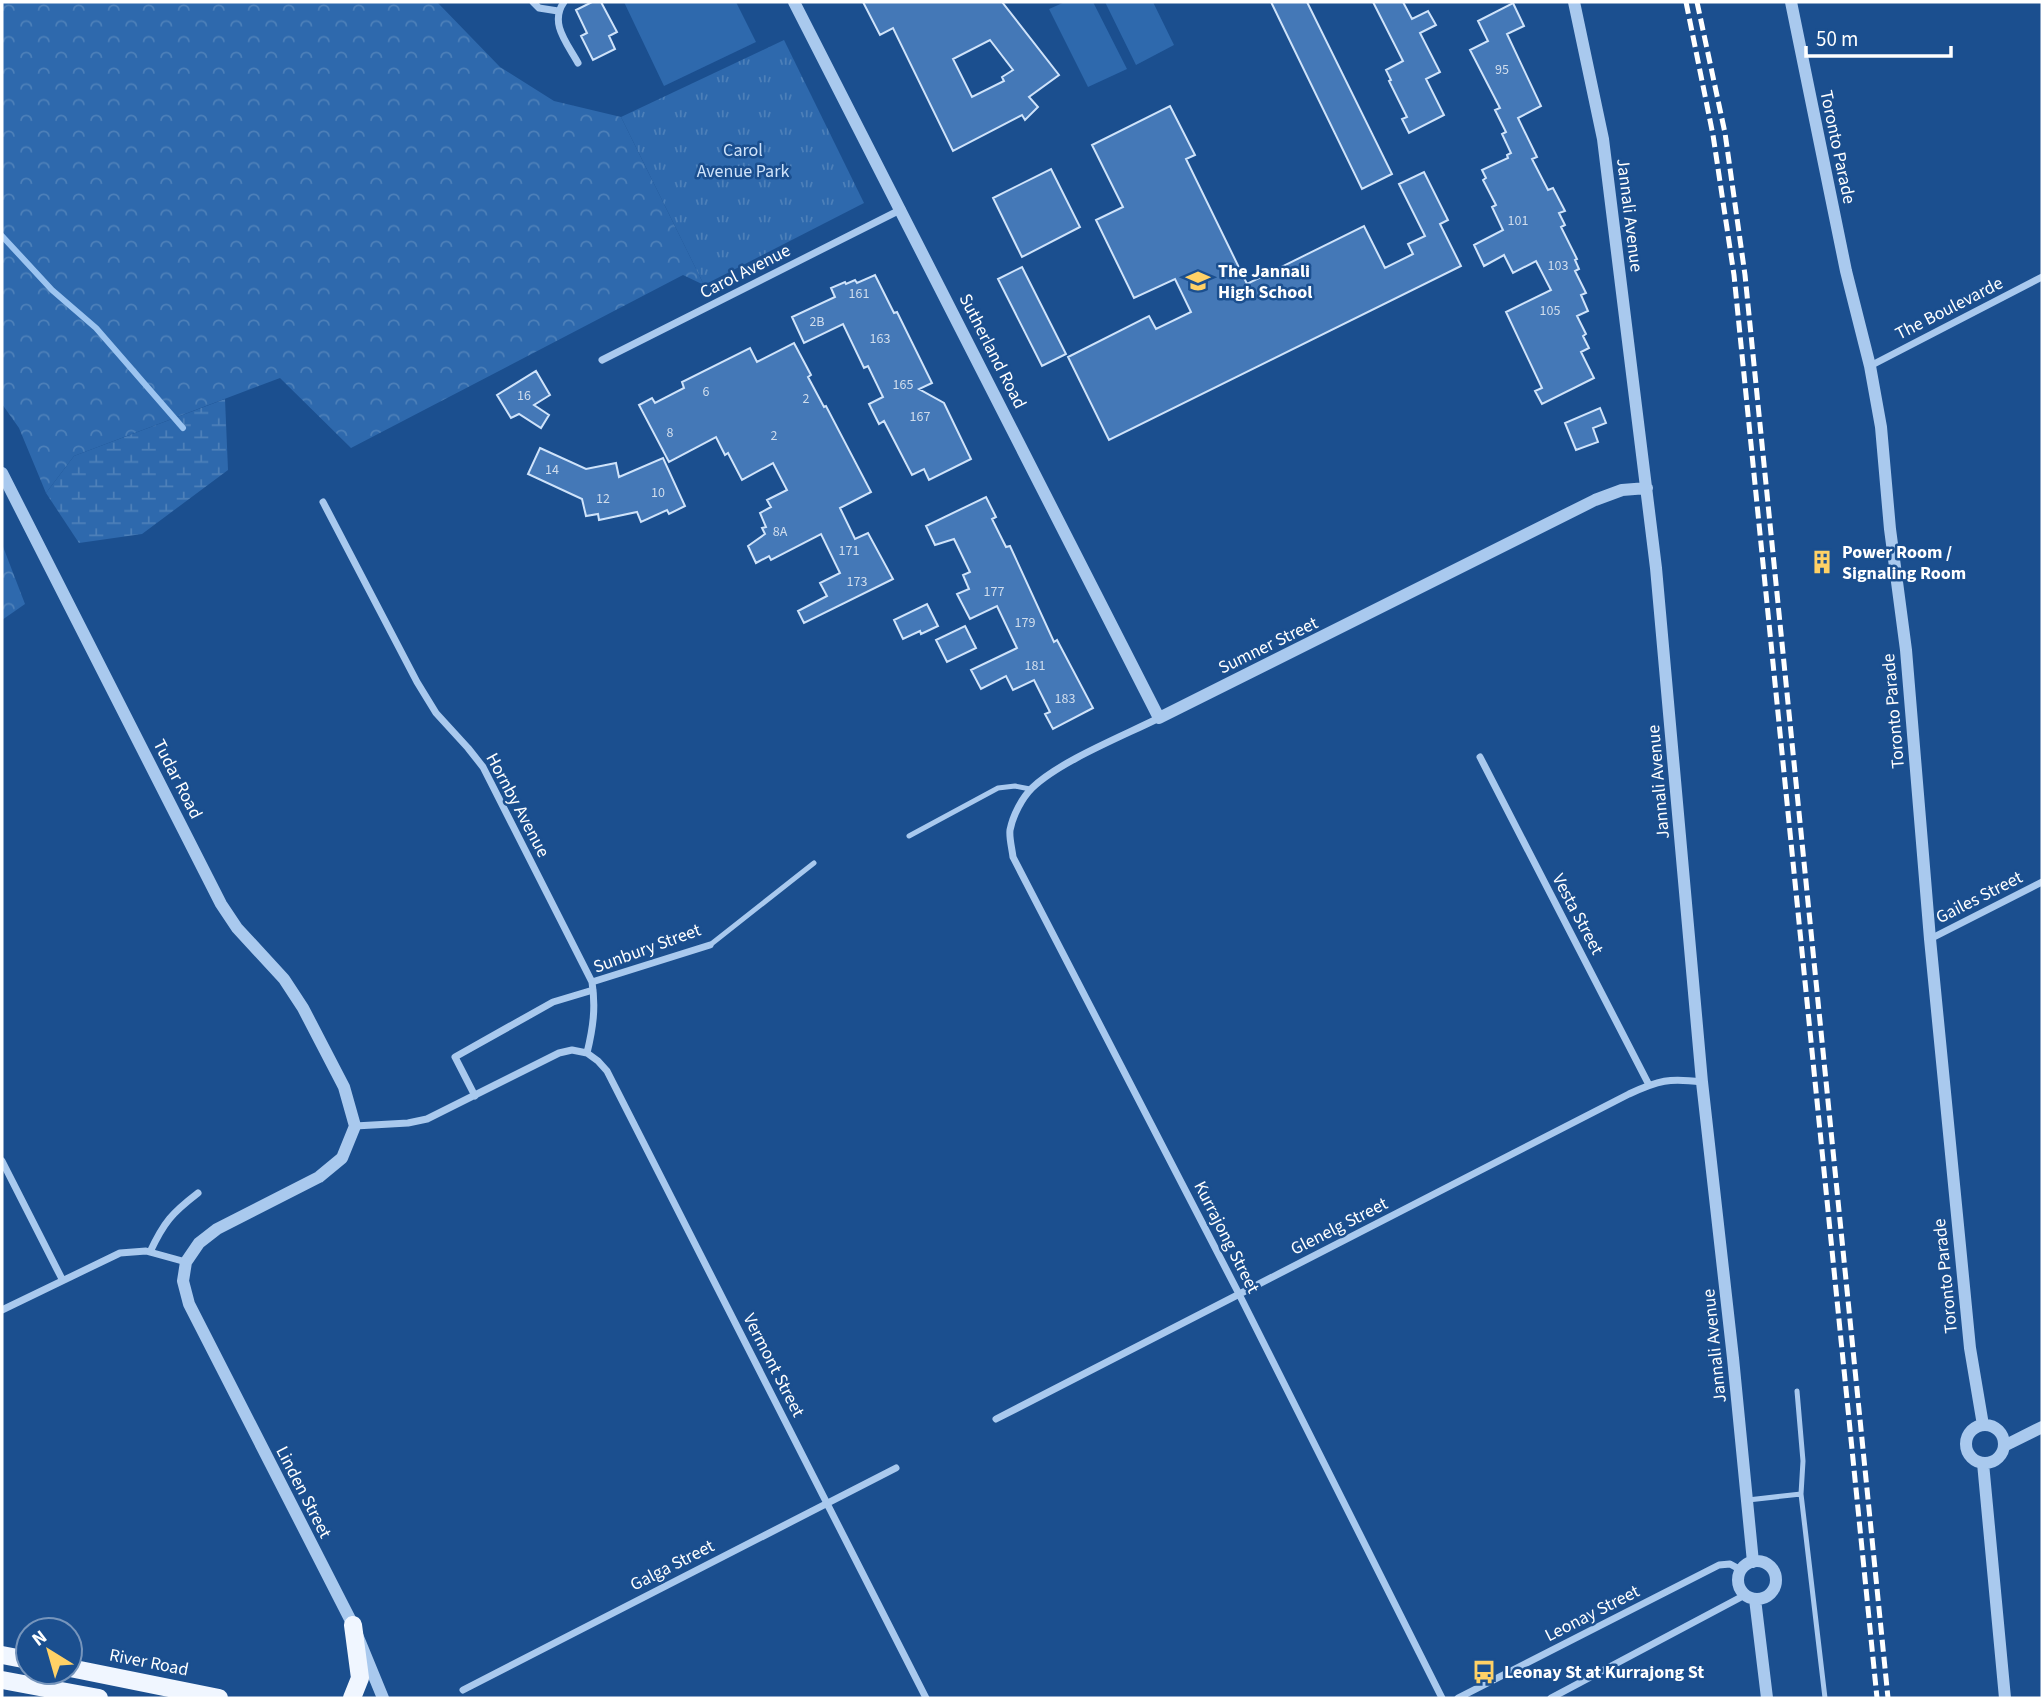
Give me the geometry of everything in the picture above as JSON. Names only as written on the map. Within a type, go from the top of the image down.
[{"type":"main road","points":[[352,1698],[360,1678],[353,1625]]},
{"type":"main road","name":"River Road","points":[[84,1671],[219,1698]]},
{"type":"main road","points":[[2,1680],[99,1698]]},
{"type":"street","points":[[533,2],[539,8],[558,11]]},
{"type":"street","points":[[565,2],[558,11],[558,24],[578,63]]},
{"type":"street","name":"Sutherland Road","points":[[794,2],[902,209],[1159,718]]},
{"type":"street","name":"Jannali Avenue","points":[[1574,2],[1603,139],[1647,488],[1702,1082],[1753,1562]]},
{"type":"street","name":"Toronto Parade","points":[[1791,2],[1843,258],[1870,366],[1881,427],[1890,529],[1906,650],[1930,939],[1970,1348],[1983,1425]]},
{"type":"street","name":"Carol Avenue","points":[[603,360],[902,209]]},
{"type":"street","name":"The Boulevarde","points":[[1870,366],[2042,277]]},
{"type":"street","name":"Tudar Road","points":[[2,473],[221,904],[237,928],[290,988],[303,1008],[344,1087],[355,1126]]},
{"type":"street","name":"Sumner Street","points":[[1030,789],[1047,775],[1594,500],[1622,490],[1647,488]]},
{"type":"street","name":"Hornby Avenue","points":[[323,502],[417,682],[436,713],[483,767],[593,986]]},
{"type":"street","name":"Vesta Street","points":[[1480,757],[1649,1085]]},
{"type":"street","name":"Kurrajong Street","points":[[1030,789],[1018,808],[1010,832],[1013,857],[1239,1294],[1442,1698]]},
{"type":"street","name":"Gailes Street","points":[[1930,939],[2042,882]]},
{"type":"street","name":"Sunbury Street","points":[[475,1096],[455,1057],[553,1002],[710,945]]},
{"type":"street","name":"Sunbury Street","points":[[587,1053],[594,1023],[593,986]]},
{"type":"street","points":[[2,1310],[120,1253],[150,1252],[186,1262],[199,1243],[217,1228],[327,1171],[342,1158],[355,1126],[408,1123],[427,1119],[559,1053],[572,1050],[587,1053]]},
{"type":"street","name":"Vermont Street","points":[[587,1053],[607,1071],[926,1698]]},
{"type":"street","name":"Glenelg Street","points":[[996,1419],[1649,1085],[1673,1079],[1702,1082]]},
{"type":"street","points":[[2,1161],[62,1279]]},
{"type":"street","points":[[150,1252],[162,1226],[177,1209],[198,1193]]},
{"type":"street","name":"Linden Street","points":[[186,1262],[183,1281],[189,1304],[353,1625],[383,1698]]},
{"type":"street","points":[[2004,1447],[1998,1431],[1983,1425],[1968,1435],[1966,1448],[1972,1458],[1983,1463],[1999,1457],[2004,1447],[2042,1427]]},
{"type":"street","points":[[1983,1463],[2005,1698]]},
{"type":"street","name":"Galga Street","points":[[463,1690],[896,1468]]},
{"type":"street","points":[[1551,1698],[1750,1597],[1768,1596],[1773,1591],[1776,1579],[1765,1563],[1753,1562],[1741,1570],[1739,1586],[1750,1597],[1767,1698]]},
{"type":"street","name":"Leonay Street","points":[[1458,1698],[1719,1565],[1730,1564],[1741,1570]]},
{"type":"lane","points":[[909,836],[998,788],[1015,786],[1030,789]]},
{"type":"lane","name":"Sunbury Street","points":[[710,945],[814,863]]},
{"type":"lane","points":[[1797,1391],[1803,1461],[1801,1493],[1825,1698]]},
{"type":"lane","points":[[1748,1500],[1801,1493]]},
{"type":"green space","points":[[2,2],[437,2],[500,67],[554,101],[621,117],[704,285],[683,275],[351,448],[280,378],[74,456],[46,493],[19,428],[2,404]]},
{"type":"green space","points":[[624,2],[736,2],[756,42],[664,86]]},
{"type":"green space","points":[[1065,2],[1093,2],[1127,69],[1088,87],[1049,9]]},
{"type":"green space","points":[[1105,2],[1153,2],[1174,45],[1136,65]]},
{"type":"green space","name":"Carol Avenue Park","points":[[784,40],[864,203],[704,285],[621,117]]},
{"type":"green space","points":[[225,399],[228,470],[142,534],[79,543],[46,493],[74,456]]},
{"type":"green space","points":[[2,544],[25,604],[2,620]]},
{"type":"building","points":[[592,2],[601,2],[617,32],[609,36],[615,49],[593,60],[581,36],[587,33],[576,10]]},
{"type":"building","points":[[863,2],[1002,2],[1059,75],[1029,97],[1038,107],[1025,120],[1022,115],[953,151],[893,28],[880,35]],"holes":[[[990,40],[1013,70],[1002,77],[1004,81],[972,97],[953,59]]]},
{"type":"building","points":[[1271,2],[1307,2],[1392,174],[1362,189]]},
{"type":"building","points":[[1373,2],[1403,2],[1412,19],[1428,11],[1436,25],[1420,33],[1440,72],[1426,79],[1444,115],[1409,133],[1402,119],[1407,117],[1386,70],[1403,61]]},
{"type":"building","points":[[1513,3],[1524,26],[1507,34],[1541,106],[1518,118],[1537,157],[1532,159],[1548,190],[1553,188],[1565,211],[1559,213],[1565,225],[1561,227],[1577,259],[1575,260],[1579,269],[1575,271],[1586,293],[1581,295],[1588,311],[1577,316],[1586,334],[1583,336],[1589,348],[1581,352],[1594,378],[1542,404],[1535,391],[1542,388],[1506,312],[1551,290],[1536,261],[1513,273],[1504,255],[1484,266],[1474,245],[1503,230],[1492,207],[1496,205],[1483,180],[1486,178],[1482,170],[1508,158],[1507,155],[1511,153],[1502,134],[1506,132],[1495,110],[1500,108],[1470,50],[1488,41],[1478,21]]},
{"type":"building","points":[[1170,106],[1195,155],[1186,159],[1247,284],[1364,226],[1385,268],[1413,254],[1408,244],[1425,236],[1399,184],[1424,172],[1448,220],[1440,224],[1461,266],[1109,440],[1068,357],[1149,316],[1156,329],[1191,312],[1175,279],[1134,298],[1096,220],[1123,207],[1092,145]]},
{"type":"building","points":[[1051,169],[1080,227],[1022,257],[993,198]]},
{"type":"building","points":[[1022,267],[1066,354],[1042,366],[998,279]]},
{"type":"building","points":[[875,275],[894,313],[897,312],[932,383],[919,389],[944,403],[971,459],[929,480],[924,469],[912,475],[884,421],[879,424],[869,404],[883,397],[868,366],[864,368],[843,324],[804,343],[792,317],[835,297],[831,288],[855,280],[857,283]]},
{"type":"building","points":[[794,343],[811,375],[808,377],[871,492],[840,508],[855,539],[868,533],[893,579],[804,623],[798,611],[827,596],[820,583],[840,573],[821,534],[771,560],[769,556],[756,563],[748,546],[765,534],[762,528],[766,527],[760,513],[771,507],[767,500],[787,490],[773,463],[742,480],[716,437],[669,462],[639,405],[652,398],[655,403],[684,388],[682,382],[750,348],[757,362]]},
{"type":"building","points":[[536,371],[550,395],[534,405],[549,415],[541,428],[519,414],[511,418],[497,395]]},
{"type":"building","points":[[1600,408],[1606,423],[1593,428],[1598,442],[1576,450],[1565,423]]},
{"type":"building","points":[[540,448],[586,469],[616,463],[619,477],[663,458],[685,506],[669,514],[667,510],[641,522],[637,512],[599,520],[598,514],[586,516],[582,499],[528,474]]},
{"type":"building","points":[[986,497],[996,517],[992,519],[1006,547],[1010,546],[1054,642],[1057,640],[1093,708],[1053,729],[1045,714],[1050,712],[1034,680],[1013,690],[1006,676],[981,689],[971,670],[1017,648],[997,606],[970,619],[957,594],[969,589],[963,575],[970,572],[954,539],[935,545],[926,526]]},
{"type":"building","points":[[927,604],[938,626],[903,639],[894,620]]},
{"type":"building","points":[[965,626],[976,648],[947,662],[936,640]]},
{"type":"waterway","points":[[2,236],[52,290],[96,328],[183,428]]},
{"type":"railway","points":[[1686,2],[1713,135],[1734,275],[1877,1698]]},
{"type":"railway","points":[[1697,2],[1725,133],[1745,275],[1888,1698]]},
{"type":"place","name":"The Jannali High School","points":[[1198,281]]},
{"type":"place","name":"Power Room / Signaling Room","points":[[1822,562]]},
{"type":"place","name":"Leonay St at Kurrajong St","points":[[1484,1672]]}]
